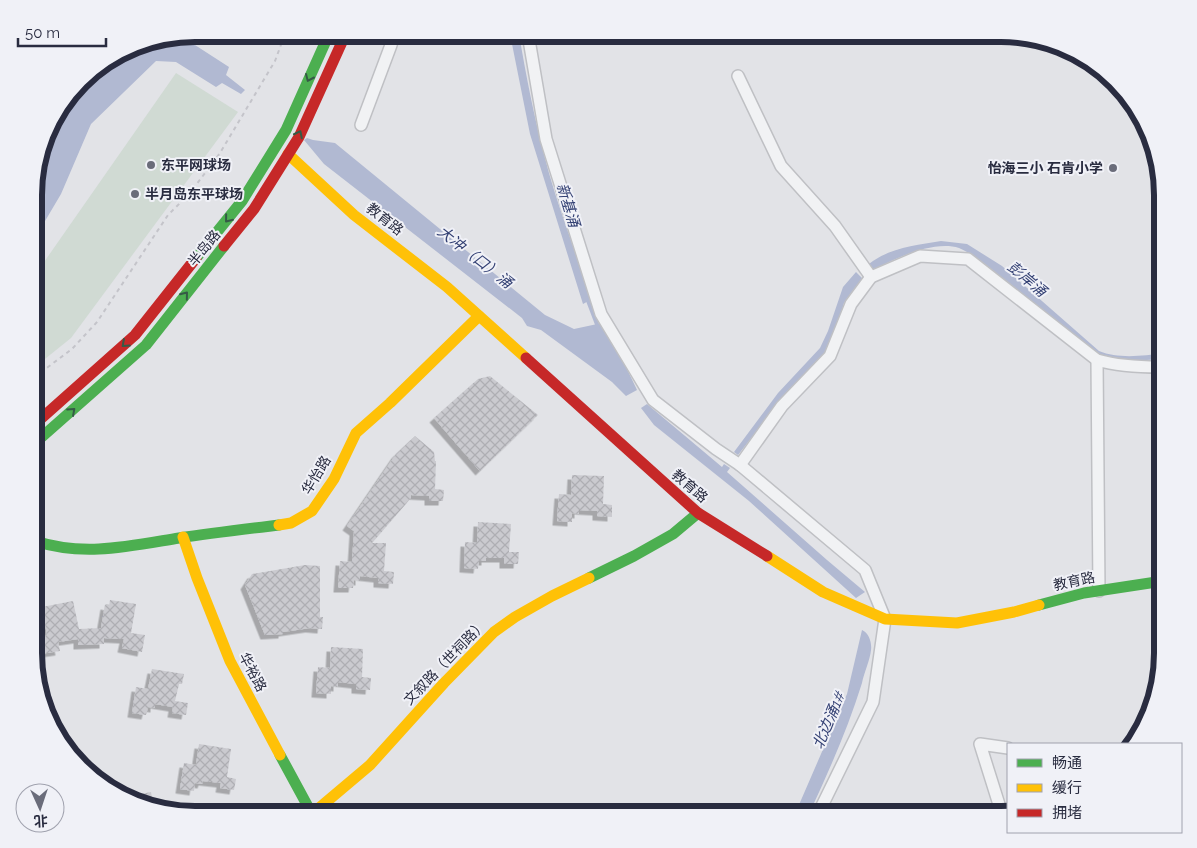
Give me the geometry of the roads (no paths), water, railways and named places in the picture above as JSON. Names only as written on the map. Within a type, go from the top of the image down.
[{"type":"street","name":"半岛路","points":[[42,417],[135,335],[242,201],[286,130],[325,43]]},
{"type":"street","name":"半岛路","points":[[43,436],[146,345],[254,210],[298,137],[342,43]]},
{"type":"street","points":[[362,125],[392,43]]},
{"type":"street","points":[[530,43],[546,139],[601,314],[653,400],[716,449],[740,465],[865,570],[885,619],[873,702],[822,806]]},
{"type":"street","points":[[738,76],[781,166],[835,226],[872,277]]},
{"type":"street","name":"教育路","points":[[288,154],[354,215],[447,288],[479,316],[698,513],[823,592],[885,619],[957,623],[1014,612],[1084,593],[1154,582]]},
{"type":"street","points":[[740,465],[782,406],[830,356],[851,304],[872,277],[920,256],[968,259],[1096,360],[1113,365],[1154,367]]},
{"type":"street","name":"华怡路","points":[[43,544],[75,549],[109,548],[291,523],[312,511],[334,479],[356,433],[390,403],[479,316]]},
{"type":"street","points":[[1096,360],[1099,591]]},
{"type":"street","name":"文叙路（世祠路）","points":[[322,805],[370,765],[444,683],[494,632],[515,617],[552,596],[634,556],[673,534],[698,513]]},
{"type":"street","name":"华裕路","points":[[183,538],[230,661],[307,805]]},
{"type":"street","points":[[999,806],[980,744],[1007,748]]},
{"type":"water","points":[[192,43],[229,67],[226,75],[245,90],[241,94],[222,83],[216,87],[176,62],[156,61],[91,124],[61,194],[42,226],[44,175],[54,137],[68,110],[80,94],[110,68],[128,58],[165,45]]},
{"type":"water","points":[[512,43],[521,43],[534,112],[550,176],[592,299],[583,304],[530,134]]},
{"type":"water","points":[[307,138],[335,143],[545,315],[574,329],[602,323],[608,329],[637,390],[626,396],[612,382],[541,330],[527,326],[522,318],[324,164],[304,140]]},
{"type":"water","points":[[941,241],[967,244],[1002,266],[1099,351],[1122,356],[1154,354],[1154,360],[1113,362],[1084,347],[974,256],[959,248],[938,246],[927,248],[903,256],[872,271],[869,264],[885,254]]},
{"type":"water","points":[[856,272],[863,279],[844,303],[829,350],[777,405],[738,455],[734,452],[778,393],[820,348],[843,287]]},
{"type":"water","points":[[647,404],[722,467],[724,464],[730,468],[727,472],[865,592],[856,598],[749,501],[654,425],[641,408]]},
{"type":"water","points":[[862,630],[870,638],[871,650],[851,716],[813,806],[799,806],[847,694]]},
{"type":"waterway","name":"新基涌","points":[[587,298],[598,327]]},
{"type":"place","name":"东平网球场","points":[[151,165]]},
{"type":"place","name":"怡海三小 石肯小学","points":[[1113,168]]},
{"type":"place","name":"半月岛东平球场","points":[[135,194]]},
{"type":"water label","name":"大冲（口）涌","points":[[475,257]]},
{"type":"water label","name":"彭岸涌","points":[[1027,279]]},
{"type":"water label","name":"北边涌1#","points":[[829,720]]}]
